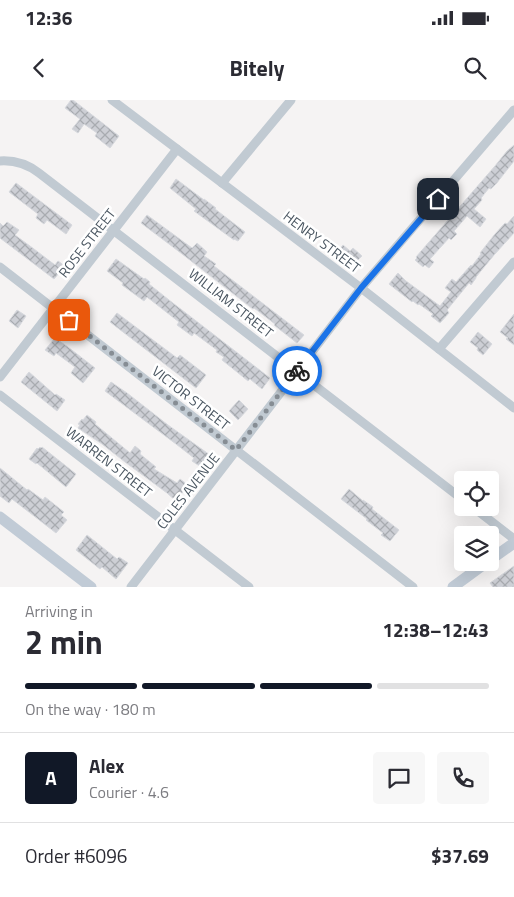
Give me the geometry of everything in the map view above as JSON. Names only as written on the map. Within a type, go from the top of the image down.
[{"type":"street","name":"HENRY STREET","points":[[112,100],[361,288],[514,408]]},
{"type":"street","points":[[222,183],[292,100]]},
{"type":"street","name":"COLES AVENUE","points":[[131,587],[361,288],[514,110]]},
{"type":"street","name":"ROSE STREET","points":[[0,377],[177,149]]},
{"type":"street","name":"WILLIAM STREET","points":[[0,161],[19,162],[35,169],[454,493]]},
{"type":"street","points":[[439,349],[514,262]]},
{"type":"street","name":"VICTOR STREET","points":[[0,267],[413,587]]},
{"type":"street","name":"WARREN STREET","points":[[0,394],[249,587]]},
{"type":"street","points":[[483,516],[513,544],[499,554]]},
{"type":"street","points":[[0,517],[78,583],[91,587]]},
{"type":"street","points":[[453,587],[475,571]]},
{"type":"building","points":[[71,100],[119,136],[110,148],[95,136],[97,133],[84,124],[78,133],[72,129],[80,119],[65,108]]},
{"type":"building","points":[[514,145],[514,161],[496,184],[491,189],[489,188],[474,209],[486,219],[480,227],[467,216],[454,231],[457,234],[451,240],[449,238],[430,259],[434,262],[429,268],[425,265],[423,267],[415,260],[416,257]]},
{"type":"building","points":[[176,179],[245,232],[238,241],[194,211],[196,209],[170,188]]},
{"type":"building","points":[[16,183],[72,225],[66,234],[47,220],[44,224],[36,218],[38,214],[9,192]]},
{"type":"building","points":[[147,215],[192,248],[197,243],[207,252],[204,256],[216,264],[214,266],[304,335],[297,343],[275,324],[141,223]]},
{"type":"building","points":[[514,216],[514,233],[471,285],[469,283],[447,310],[449,313],[440,323],[431,316],[433,314],[419,304],[412,302],[389,284],[398,273],[440,306],[451,292],[445,288],[452,279],[456,282],[472,266],[495,234]]},
{"type":"building","points":[[7,222],[19,230],[15,235],[55,265],[58,261],[65,266],[54,279],[0,238],[0,223],[3,226]]},
{"type":"building","points":[[343,245],[350,251],[353,248],[362,256],[353,263],[338,251]]},
{"type":"building","points":[[116,259],[145,278],[150,282],[149,284],[169,300],[270,378],[262,389],[250,379],[248,381],[222,360],[224,357],[216,352],[217,350],[194,333],[192,336],[177,325],[179,322],[147,297],[144,301],[122,285],[123,283],[107,271]]},
{"type":"building","points":[[17,310],[26,316],[18,328],[9,321]]},
{"type":"building","points":[[117,313],[177,358],[180,355],[206,375],[196,388],[110,322]]},
{"type":"building","points":[[514,314],[514,345],[500,332]]},
{"type":"building","points":[[478,332],[492,344],[483,355],[470,342]]},
{"type":"building","points":[[55,338],[95,368],[83,383],[71,373],[75,367],[56,353],[54,356],[45,350]]},
{"type":"building","points":[[29,372],[55,395],[65,400],[57,411],[21,382]]},
{"type":"building","points":[[111,382],[210,455],[201,467],[192,461],[194,458],[105,391]]},
{"type":"building","points":[[239,400],[248,409],[238,420],[229,411]]},
{"type":"building","points":[[87,415],[130,453],[135,446],[141,451],[140,454],[156,467],[154,469],[177,483],[180,479],[188,485],[176,501],[102,444],[78,428],[80,425],[78,424]]},
{"type":"building","points":[[40,447],[76,474],[66,487],[37,463],[29,459],[37,448]]},
{"type":"building","points":[[0,468],[27,490],[43,500],[45,497],[64,512],[61,515],[67,520],[56,533],[12,499],[9,503],[0,496]]},
{"type":"building","points":[[349,489],[399,530],[390,541],[381,535],[383,533],[367,519],[341,499]]},
{"type":"building","points":[[87,535],[117,559],[119,557],[128,563],[116,579],[76,550]]},
{"type":"building","points":[[514,566],[514,587],[493,587],[490,583]]},
{"type":"way so far","points":[[69,320],[236,450],[297,371]]},
{"type":"route","points":[[297,371],[361,288],[438,199]]}]
